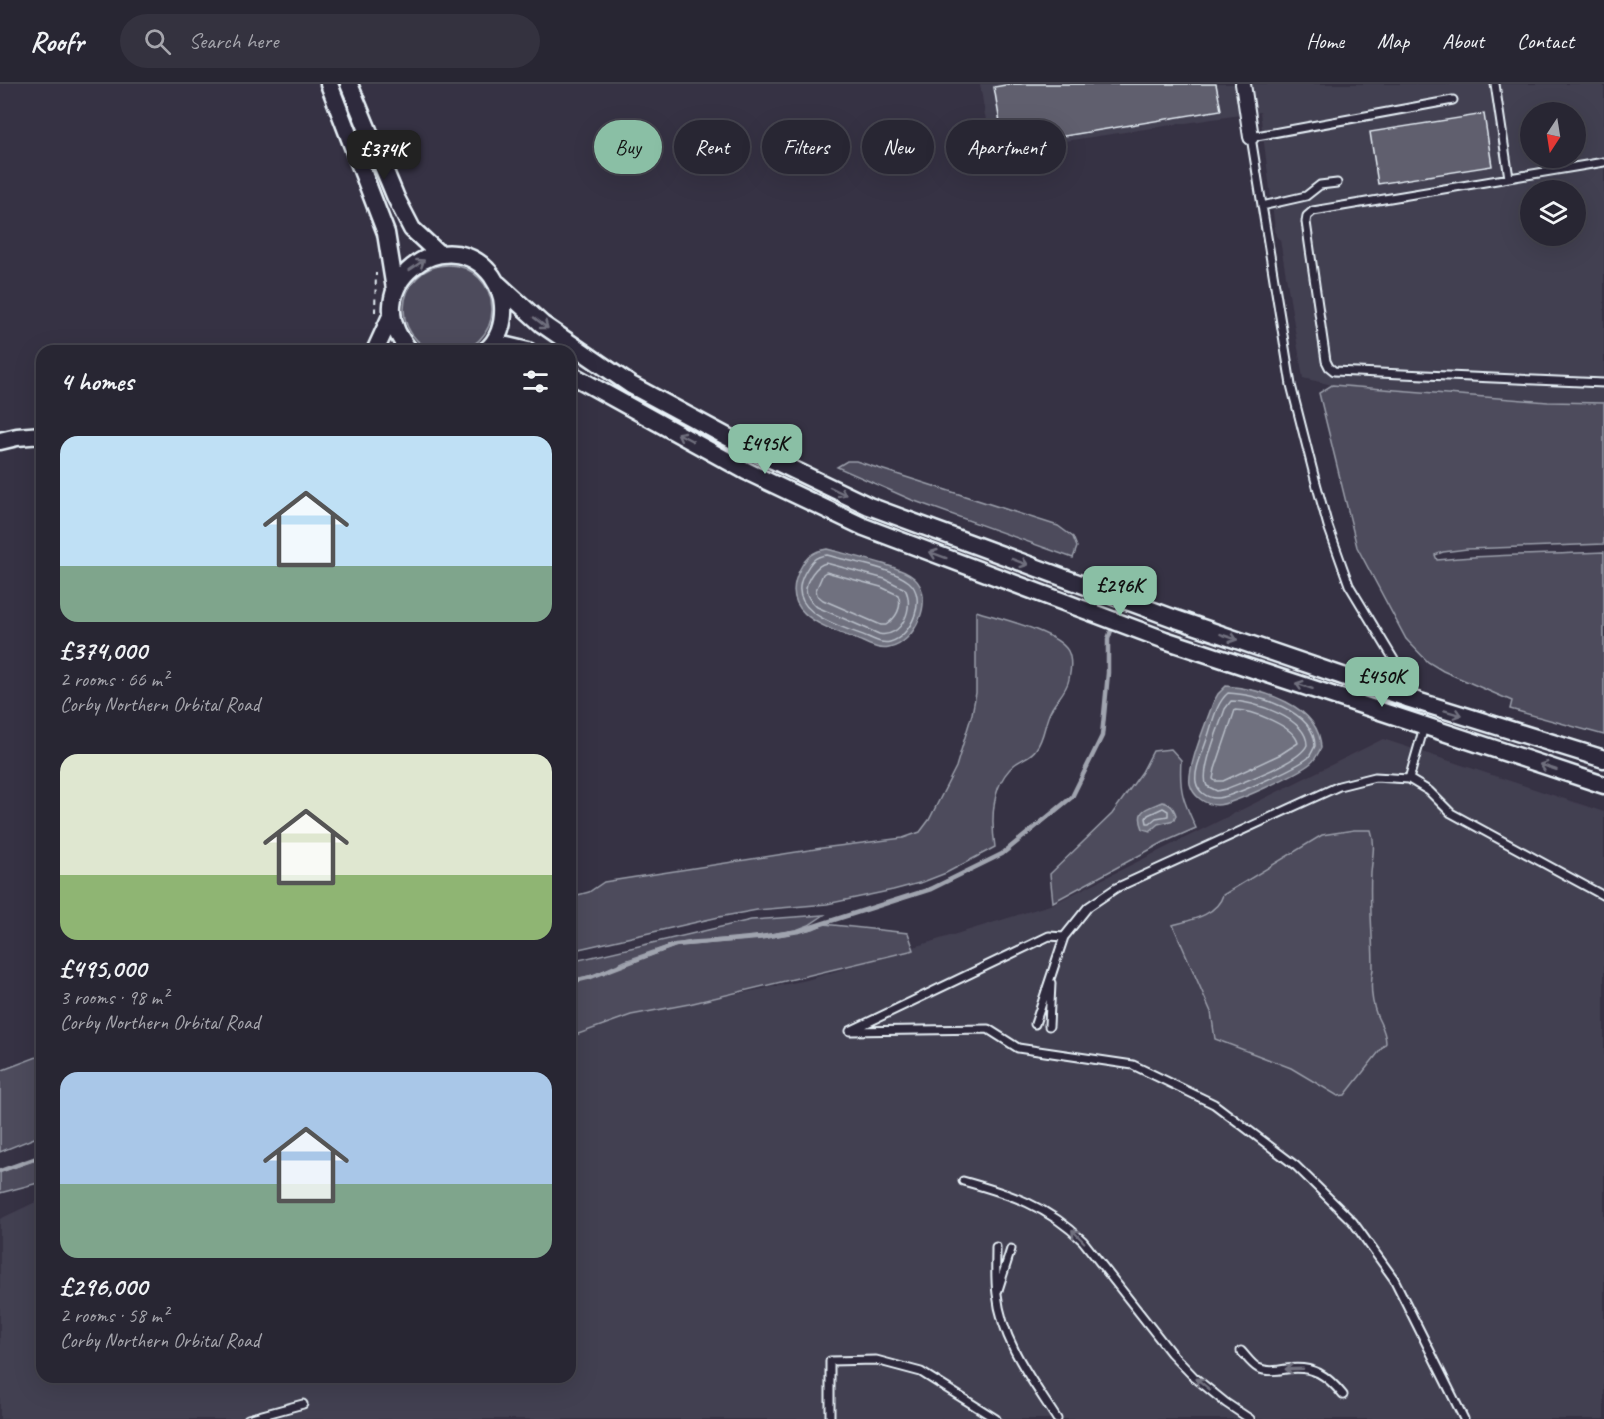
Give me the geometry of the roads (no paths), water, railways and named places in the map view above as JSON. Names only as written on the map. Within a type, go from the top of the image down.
[{"type":"street","points":[[329,84],[386,233],[395,289]]},
{"type":"street","points":[[349,84],[396,198],[412,229],[439,254]]},
{"type":"street","points":[[1243,84],[1251,137]]},
{"type":"street","points":[[376,345],[383,318],[395,289],[405,273],[421,261],[439,254],[457,255],[474,260],[488,270],[498,284],[542,324],[573,345]]},
{"type":"street","points":[[490,345],[499,333],[504,317],[503,300],[498,284]]},
{"type":"street","points":[[383,318],[405,345]]},
{"type":"street","points":[[576,347],[631,385],[748,448],[869,506],[1173,618],[1407,698],[1604,759]]},
{"type":"street","points":[[576,377],[746,471],[864,527],[1165,640],[1604,785]]},
{"type":"street","points":[[0,441],[36,435]]},
{"type":"lane","points":[[1495,84],[1509,178]]},
{"type":"lane","points":[[1399,668],[1349,585],[1328,526],[1291,386],[1251,137],[1453,100]]},
{"type":"lane","points":[[1604,162],[1338,206],[1313,211],[1307,216],[1329,368],[1334,371],[1604,383]]},
{"type":"lane","points":[[1262,206],[1306,196],[1320,185],[1337,183]]},
{"type":"lane","points":[[1409,779],[1424,726]]},
{"type":"lane","points":[[1035,1024],[1064,937],[1088,907],[1116,888],[1339,786],[1375,777],[1409,779],[1429,791],[1451,813],[1604,897]]},
{"type":"lane","points":[[1064,937],[1050,936],[850,1031],[988,1029],[1018,1048],[1133,1065],[1214,1104],[1296,1166],[1353,1222],[1394,1279],[1464,1419]]},
{"type":"lane","points":[[1049,1026],[1052,975]]},
{"type":"lane","points":[[963,1181],[1008,1193],[1066,1224],[1083,1241],[1171,1353],[1194,1377],[1250,1419]]},
{"type":"lane","points":[[996,1247],[997,1295],[1006,1332],[1015,1354],[1057,1419]]},
{"type":"lane","points":[[997,1295],[1011,1249]]},
{"type":"lane","points":[[1241,1351],[1258,1368],[1276,1371],[1305,1369],[1320,1373],[1332,1380],[1343,1395]]},
{"type":"lane","points":[[830,1419],[830,1361],[876,1360],[921,1372],[996,1419]]},
{"type":"lane","points":[[248,1419],[303,1404]]},
{"type":"water","points":[[827,549],[897,569],[914,578],[920,586],[923,607],[920,619],[907,638],[889,648],[876,647],[822,625],[801,609],[795,598],[794,585],[800,569],[810,555]]},
{"type":"water","points":[[1226,686],[1271,696],[1300,710],[1311,721],[1318,733],[1321,748],[1313,761],[1293,774],[1236,800],[1213,805],[1197,796],[1190,784],[1190,776],[1194,756],[1213,703]]},
{"type":"water","points":[[1162,802],[1172,808],[1176,815],[1174,820],[1158,824],[1150,831],[1143,829],[1141,814],[1147,808]]},
{"type":"waterway","points":[[1115,617],[1129,589],[1141,573]]},
{"type":"waterway","points":[[576,981],[675,945],[799,931],[931,889],[1002,854],[1072,797],[1102,736],[1108,673],[1108,639],[1113,625]]},
{"type":"waterway","points":[[0,1171],[36,1158]]}]
